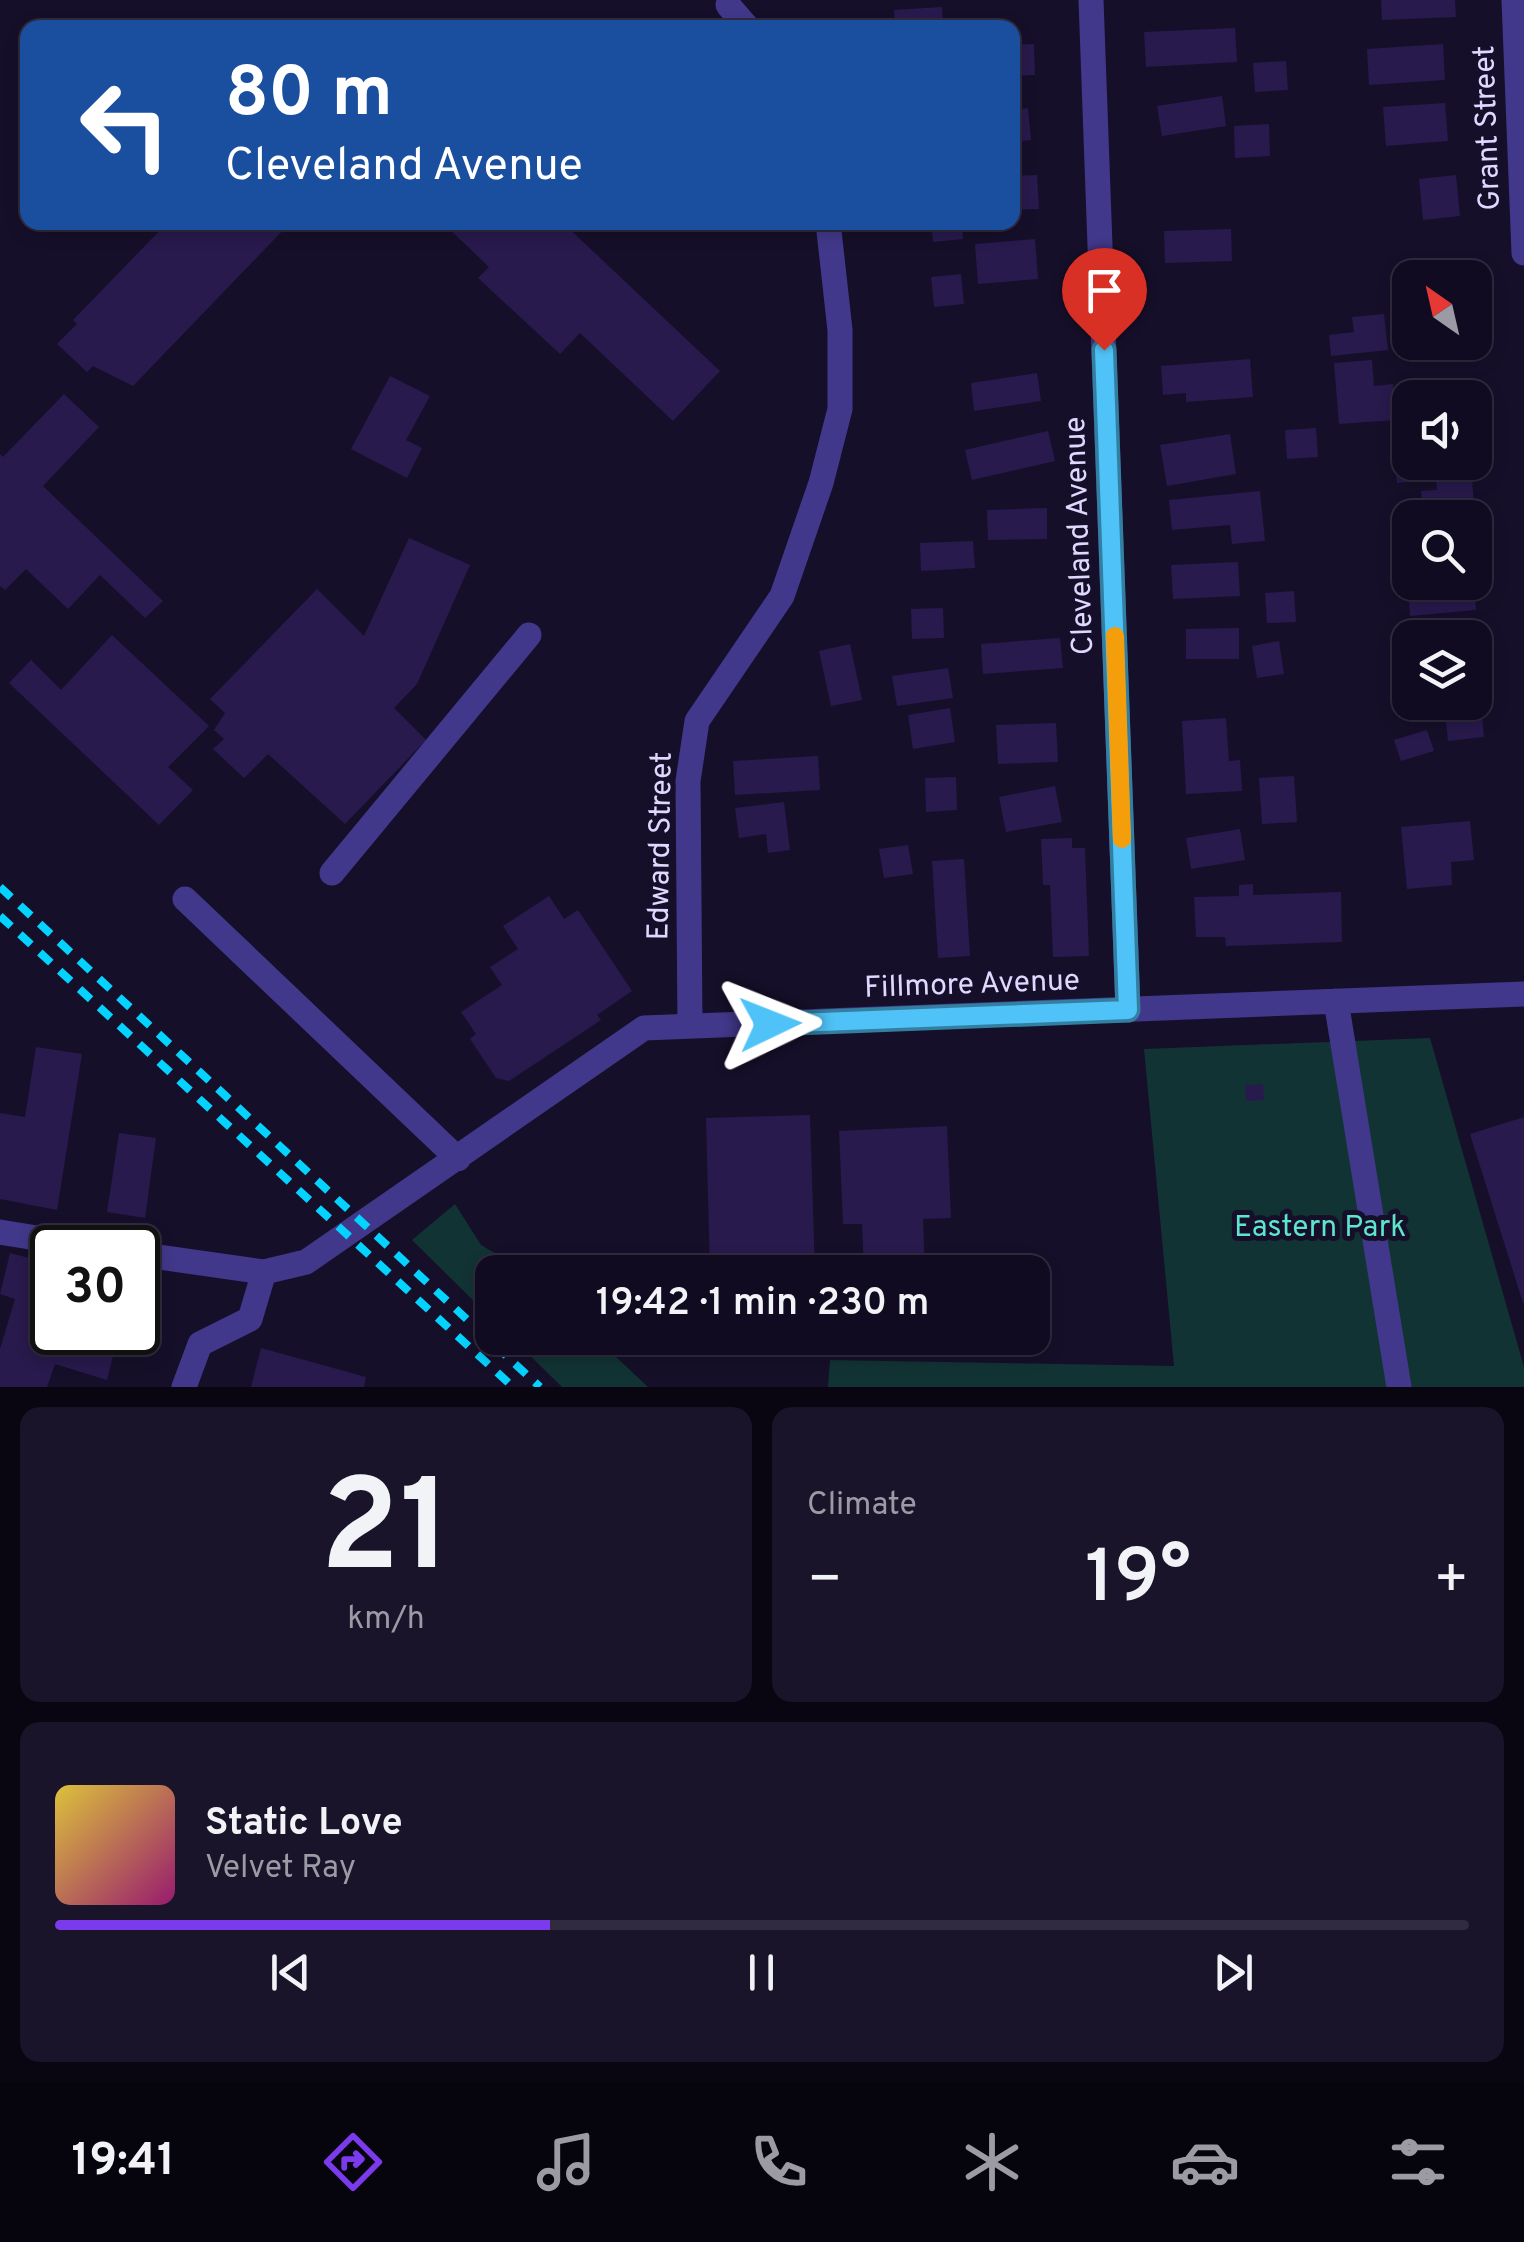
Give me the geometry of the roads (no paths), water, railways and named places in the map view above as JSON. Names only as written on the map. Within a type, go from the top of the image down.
[{"type":"street","name":"Cleveland Avenue","points":[[1091,0],[1128,1010]]},
{"type":"street","name":"Grant Street","points":[[1514,0],[1524,253]]},
{"type":"street","points":[[728,4],[741,20]]},
{"type":"street","name":"Edward Street","points":[[690,1026],[688,780],[697,721],[782,596],[835,428],[840,409],[840,330],[829,230]]},
{"type":"street","points":[[332,873],[529,635]]},
{"type":"street","points":[[186,899],[458,1159]]},
{"type":"street","name":"Fillmore Avenue","points":[[160,1257],[264,1272],[286,1269],[328,1250],[644,1028],[1524,994]]},
{"type":"street","points":[[1336,1001],[1399,1387]]},
{"type":"street","points":[[0,1232],[30,1237]]},
{"type":"street","points":[[184,1387],[200,1344],[250,1319],[264,1272]]},
{"type":"railway","points":[[0,887],[540,1387]]},
{"type":"railway","points":[[0,916],[513,1387]]},
{"type":"park label","name":"Eastern Park","points":[[1320,1226]]}]
